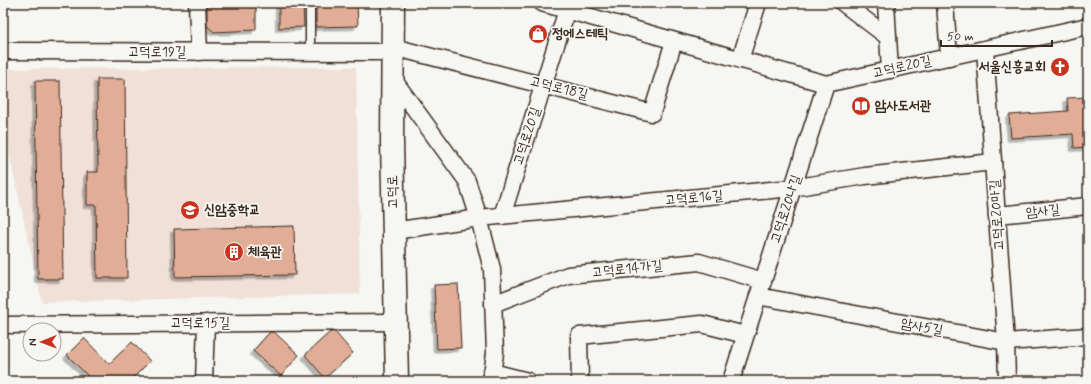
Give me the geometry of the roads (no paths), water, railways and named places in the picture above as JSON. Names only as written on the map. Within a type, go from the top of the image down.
[{"type":"main road","name":"고덕로","points":[[393,3],[394,231],[397,381]]},
{"type":"street","points":[[197,3],[199,52]]},
{"type":"street","name":"고덕로20길","points":[[542,3],[566,6],[674,41],[826,84],[1088,26]]},
{"type":"street","points":[[740,60],[758,3]]},
{"type":"street","points":[[843,3],[888,37]]},
{"type":"street","points":[[886,3],[890,70]]},
{"type":"street","points":[[946,3],[949,57]]},
{"type":"street","name":"고덕로20길","points":[[502,216],[566,6]]},
{"type":"street","name":"고덕로18길","points":[[393,49],[543,84],[652,112],[674,41]]},
{"type":"street","name":"고덕로20마길","points":[[985,48],[1008,381]]},
{"type":"street","name":"고덕로19길","points":[[3,52],[310,52],[393,49]]},
{"type":"street","points":[[393,79],[467,181],[479,218],[492,269],[495,353],[491,377],[528,381]]},
{"type":"street","name":"고덕로20나길","points":[[730,381],[826,84]]},
{"type":"street","name":"고덕로16길","points":[[394,231],[479,218],[792,188],[865,176],[993,162]]},
{"type":"street","name":"암사길","points":[[997,215],[1088,206]]},
{"type":"street","name":"고덕로14가길","points":[[493,304],[568,275],[699,262],[763,281]]},
{"type":"street","name":"암사5길","points":[[758,296],[1006,342],[1088,336]]},
{"type":"street","name":"고덕로15길","points":[[3,325],[396,322]]},
{"type":"street","points":[[204,381],[206,323]]},
{"type":"street","points":[[580,381],[579,336],[702,324],[745,335]]},
{"type":"lane","points":[[310,3],[310,52]]},
{"type":"place","name":"정에스테틱","points":[[538,34]]},
{"type":"place","name":"서울신흥교회","points":[[1060,67]]},
{"type":"place","name":"암사도서관","points":[[861,106]]},
{"type":"place","name":"신암중학교","points":[[190,210]]},
{"type":"place","name":"체육관","points":[[234,252]]}]
